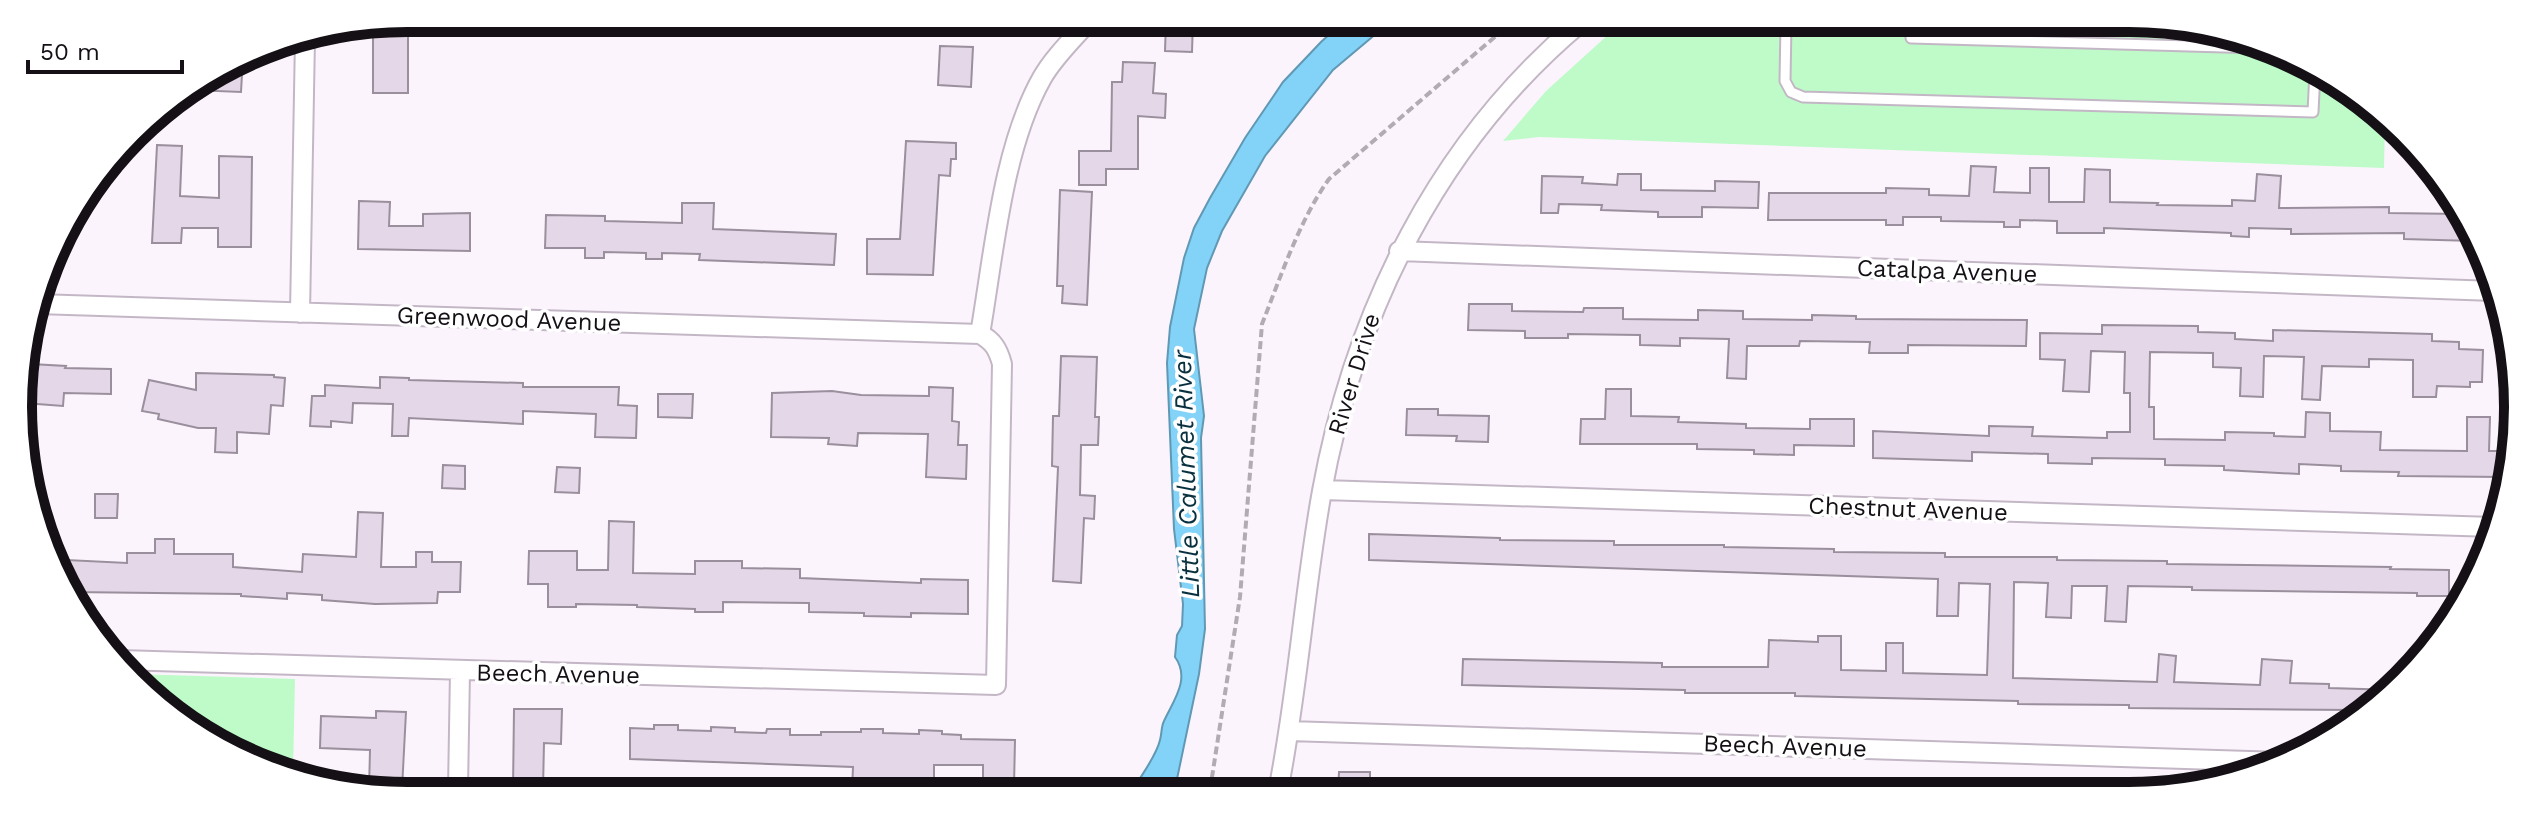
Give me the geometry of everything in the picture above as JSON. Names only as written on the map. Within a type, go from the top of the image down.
[{"type":"street","points":[[980,334],[1007,178],[1017,139],[1043,77],[1079,32]]},
{"type":"street","name":"River Drive","points":[[1280,782],[1323,490],[1336,426],[1371,313],[1399,251],[1449,168],[1486,119],[1537,62],[1570,32]]},
{"type":"street","points":[[300,313],[305,47]]},
{"type":"street","name":"Catalpa Avenue","points":[[1399,251],[2485,291]]},
{"type":"street","name":"Greenwood Avenue","points":[[47,304],[980,334]]},
{"type":"street","name":"Beech Avenue","points":[[131,660],[996,685],[1002,364],[999,350],[991,340],[980,334]]},
{"type":"street","name":"Chestnut Avenue","points":[[1323,490],[2484,527]]},
{"type":"street","points":[[458,782],[460,671]]},
{"type":"street","name":"Beech Avenue","points":[[1289,731],[2252,761]]},
{"type":"lane","points":[[1786,32],[1785,81],[1791,92],[1803,97],[2313,112],[2315,81]]},
{"type":"lane","points":[[1911,32],[1911,38],[2234,47]]},
{"type":"path","points":[[1211,782],[1240,597],[1262,324],[1272,298],[1312,204],[1329,179],[1500,32]]},
{"type":"green space","points":[[1611,32],[2129,32],[2178,35],[2250,52],[2295,71],[2337,95],[2385,133],[2384,168],[1539,137],[1503,141],[1546,91]]},
{"type":"green space","points":[[144,674],[295,679],[293,764],[219,732],[179,705]]},
{"type":"water","name":"Little Calumet River","points":[[1332,32],[1378,32],[1333,70],[1265,156],[1222,231],[1207,268],[1194,329],[1204,416],[1201,438],[1205,629],[1199,674],[1176,782],[1138,782],[1155,753],[1163,723],[1181,682],[1175,657],[1183,604],[1174,529],[1167,363],[1170,327],[1184,258],[1194,228],[1245,138],[1283,82]]},
{"type":"building","points":[[408,32],[408,93],[373,93],[373,34]]},
{"type":"building","points":[[1166,32],[1193,32],[1192,52],[1165,51]]},
{"type":"building","points":[[940,46],[973,47],[971,87],[938,85]]},
{"type":"building","points":[[1123,62],[1155,63],[1153,93],[1166,94],[1165,118],[1138,116],[1138,169],[1106,169],[1106,185],[1079,185],[1079,151],[1111,151],[1112,82],[1122,82]]},
{"type":"building","points":[[242,70],[241,92],[206,91]]},
{"type":"building","points":[[906,141],[956,143],[956,159],[951,159],[950,176],[939,175],[933,275],[867,274],[867,239],[900,239]]},
{"type":"building","points":[[157,145],[182,146],[180,196],[219,198],[219,156],[252,157],[251,247],[218,247],[218,228],[182,228],[181,243],[152,243]]},
{"type":"building","points":[[1971,166],[1996,167],[1994,192],[2030,193],[2030,168],[2049,168],[2049,202],[2084,202],[2085,169],[2110,170],[2110,202],[2157,205],[2232,206],[2232,200],[2255,201],[2257,174],[2281,176],[2279,208],[2389,207],[2389,213],[2450,214],[2465,241],[2404,239],[2404,233],[2291,234],[2291,229],[2249,228],[2249,237],[2231,236],[2231,233],[2104,228],[2104,233],[2057,233],[2057,221],[2020,220],[2020,227],[2004,227],[2004,222],[1941,221],[1941,217],[1903,217],[1903,225],[1886,225],[1886,220],[1768,220],[1769,193],[1886,193],[1886,188],[1929,189],[1929,195],[1969,196]]},
{"type":"building","points":[[1618,174],[1641,174],[1641,190],[1715,191],[1715,181],[1759,182],[1758,208],[1702,207],[1702,217],[1658,217],[1658,212],[1601,210],[1602,205],[1559,204],[1558,213],[1541,213],[1542,176],[1583,177],[1582,183],[1617,185]]},
{"type":"building","points":[[1060,190],[1092,192],[1087,305],[1062,303],[1063,286],[1057,286]]},
{"type":"building","points":[[359,201],[390,202],[389,226],[423,226],[423,214],[470,213],[470,251],[358,249]]},
{"type":"building","points":[[682,203],[714,203],[713,229],[836,234],[834,265],[699,260],[700,254],[662,253],[662,259],[646,259],[646,253],[604,252],[604,258],[585,258],[585,248],[545,248],[546,215],[605,216],[605,221],[682,223]]},
{"type":"building","points":[[1469,304],[1512,304],[1512,311],[1583,312],[1584,308],[1623,308],[1623,319],[1698,320],[1698,310],[1743,311],[1743,319],[1812,320],[1812,315],[1856,316],[1856,319],[2027,320],[2026,346],[1908,345],[1908,353],[1869,353],[1870,342],[1800,341],[1799,346],[1747,346],[1746,379],[1727,378],[1729,339],[1680,338],[1680,346],[1640,345],[1640,335],[1568,334],[1568,338],[1525,338],[1525,331],[1468,330]]},
{"type":"building","points":[[2102,325],[2198,326],[2198,332],[2235,333],[2235,339],[2273,341],[2273,330],[2432,334],[2432,341],[2459,342],[2459,349],[2483,350],[2482,382],[2470,382],[2470,387],[2437,386],[2436,397],[2413,397],[2413,360],[2369,359],[2369,367],[2322,366],[2320,400],[2302,399],[2304,357],[2264,356],[2263,397],[2240,396],[2241,368],[2213,367],[2213,353],[2150,352],[2149,407],[2154,407],[2154,439],[2225,440],[2225,432],[2305,437],[2306,412],[2330,413],[2330,431],[2381,432],[2380,450],[2467,451],[2467,417],[2490,417],[2489,451],[2501,451],[2498,477],[2398,476],[2399,472],[2341,471],[2341,466],[2299,464],[2299,474],[2224,470],[2224,466],[2165,465],[2165,459],[2092,458],[2092,464],[2048,463],[2048,454],[1972,452],[1972,461],[1873,458],[1873,431],[1989,436],[1989,426],[2033,427],[2032,436],[2107,438],[2107,432],[2130,432],[2130,393],[2124,393],[2125,352],[2091,351],[2089,392],[2063,391],[2065,360],[2040,359],[2040,333],[2102,334]]},
{"type":"building","points":[[1061,356],[1097,357],[1095,417],[1099,417],[1098,445],[1081,445],[1080,495],[1095,496],[1094,519],[1084,518],[1081,583],[1053,581],[1058,467],[1052,466],[1053,416],[1059,416]]},
{"type":"building","points":[[34,364],[111,369],[111,394],[64,393],[63,406],[32,404]]},
{"type":"building","points":[[196,373],[285,378],[283,406],[271,405],[269,434],[237,432],[237,453],[215,452],[216,428],[198,428],[158,419],[159,414],[142,411],[149,380],[196,390]]},
{"type":"building","points":[[380,377],[523,383],[523,387],[619,387],[618,405],[637,406],[636,438],[595,437],[596,414],[523,411],[523,424],[409,418],[408,436],[392,436],[393,404],[353,403],[352,423],[331,421],[331,427],[310,426],[312,396],[325,396],[325,385],[380,388]]},
{"type":"building","points":[[929,387],[953,388],[952,421],[959,422],[958,445],[967,445],[966,479],[926,477],[928,434],[858,433],[857,446],[828,444],[829,438],[771,437],[772,393],[832,391],[861,395],[929,396]]},
{"type":"building","points":[[1606,389],[1631,389],[1631,416],[1679,417],[1678,422],[1810,429],[1810,419],[1854,419],[1854,446],[1794,445],[1794,455],[1754,454],[1754,450],[1697,449],[1697,444],[1580,444],[1581,419],[1605,419]]},
{"type":"building","points":[[658,394],[693,394],[692,418],[658,417]]},
{"type":"building","points":[[1407,409],[1438,409],[1438,415],[1489,416],[1488,442],[1456,441],[1457,436],[1406,435]]},
{"type":"building","points":[[443,465],[465,466],[465,489],[442,488]]},
{"type":"building","points":[[557,467],[580,468],[579,493],[555,492]]},
{"type":"building","points":[[95,494],[118,494],[117,518],[95,518]]},
{"type":"building","points":[[358,512],[383,513],[381,567],[416,567],[416,552],[432,552],[432,562],[461,562],[460,592],[438,592],[437,603],[375,604],[322,600],[322,595],[287,593],[287,599],[241,594],[81,592],[67,564],[67,560],[127,563],[127,553],[155,553],[155,539],[174,539],[174,554],[233,554],[233,567],[302,572],[303,554],[356,557]]},
{"type":"building","points":[[609,521],[634,522],[633,573],[695,574],[695,561],[742,561],[742,568],[800,569],[800,578],[921,583],[921,579],[968,580],[968,614],[864,616],[864,613],[809,612],[809,603],[723,602],[723,612],[637,605],[548,607],[548,584],[528,584],[529,551],[577,551],[577,570],[608,570]]},
{"type":"building","points":[[1369,534],[1614,541],[1614,545],[1724,545],[1834,549],[1834,552],[1945,553],[1945,557],[2057,557],[2057,560],[2167,561],[2167,564],[2449,570],[2449,596],[2128,586],[2126,622],[2105,621],[2107,586],[2072,586],[2071,618],[2046,617],[2048,583],[2014,582],[2013,678],[2157,682],[2159,654],[2176,656],[2174,682],[2260,685],[2262,659],[2292,661],[2290,683],[2375,689],[2350,710],[2129,708],[2129,705],[2018,704],[2018,701],[1795,696],[1795,693],[1685,693],[1685,690],[1462,685],[1463,659],[1662,663],[1662,667],[1768,667],[1769,640],[1818,642],[1818,636],[1841,636],[1841,670],[1886,671],[1886,643],[1903,643],[1903,673],[1987,675],[1990,584],[1959,583],[1958,616],[1937,616],[1938,579],[1369,560]]},
{"type":"building","points":[[514,709],[562,709],[561,744],[544,743],[543,782],[513,782]]},
{"type":"building","points":[[376,711],[406,712],[402,782],[369,780],[370,750],[320,748],[321,716],[376,718]]},
{"type":"building","points":[[654,725],[678,725],[678,730],[711,731],[711,727],[766,733],[767,729],[790,729],[790,735],[861,732],[861,729],[919,734],[919,730],[961,735],[961,739],[1015,740],[1014,782],[983,782],[983,765],[934,765],[934,782],[852,782],[853,767],[630,759],[630,728],[654,729]]},
{"type":"building","points":[[1339,772],[1370,772],[1370,782],[1338,782]]}]
